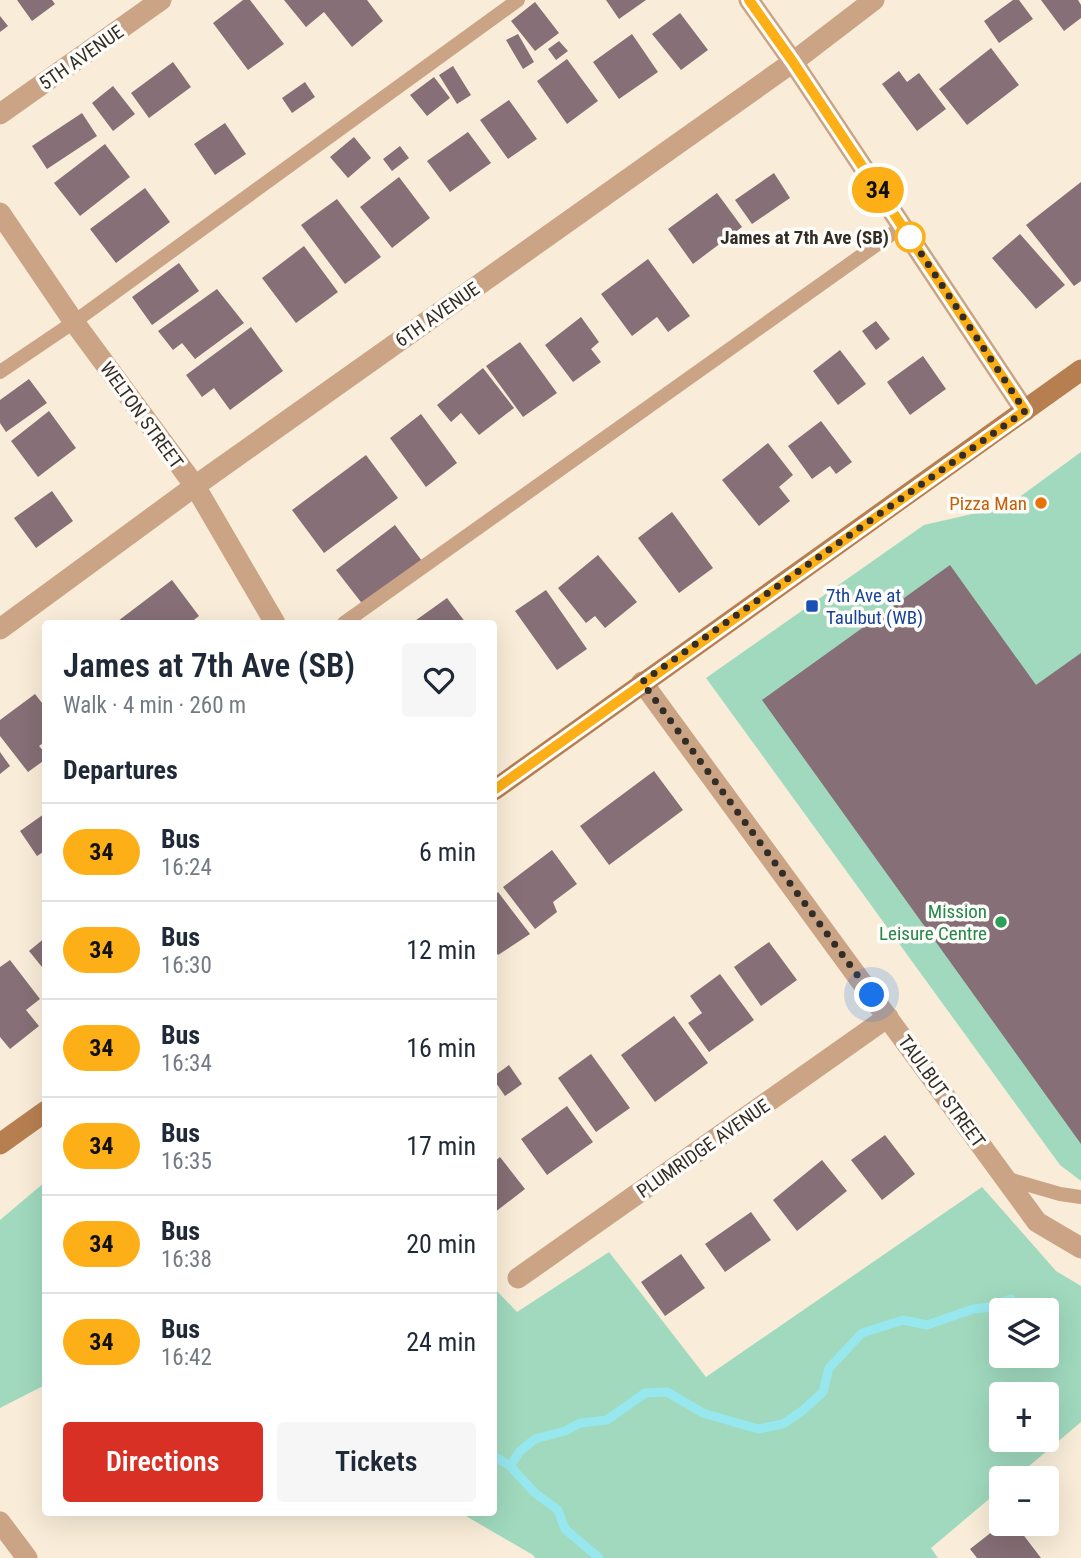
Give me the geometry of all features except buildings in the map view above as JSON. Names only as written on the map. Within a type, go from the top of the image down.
[{"type":"street","name":"5TH AVENUE","points":[[0,114],[161,0]]},
{"type":"street","points":[[749,0],[1025,411]]},
{"type":"street","name":"6TH AVENUE","points":[[0,629],[195,486],[793,62],[874,0]]},
{"type":"street","name":"WELTON STREET","points":[[0,213],[74,322],[195,486],[273,620]]},
{"type":"street","points":[[497,788],[1081,370]]},
{"type":"street","name":"TAULBUT STREET","points":[[642,682],[1037,1222],[1081,1248]]},
{"type":"street","name":"PLUMRIDGE AVENUE","points":[[518,1278],[888,1017]]},
{"type":"street","points":[[0,1144],[42,1114]]},
{"type":"street","points":[[0,1522],[27,1558]]},
{"type":"lane","points":[[0,372],[74,322],[518,0]]},
{"type":"lane","points":[[348,620],[903,226]]},
{"type":"lane","points":[[1005,1178],[1060,1194],[1081,1197]]},
{"type":"green space","name":"Mission Leisure Centre","points":[[1081,452],[1081,1181],[1060,1165],[706,678],[924,525],[1007,506]]},
{"type":"green space","points":[[42,1185],[42,1387],[0,1408],[0,1220]]},
{"type":"green space","points":[[982,1187],[1056,1271],[1081,1286],[1081,1422],[1059,1441],[1059,1382],[989,1382],[989,1452],[1046,1452],[1029,1466],[989,1466],[989,1499],[931,1548],[938,1558],[535,1558],[466,1516],[497,1516],[497,1291],[517,1312],[609,1252],[706,1377]]},
{"type":"waterway","points":[[497,1458],[510,1466],[520,1451],[535,1439],[565,1431],[580,1423],[607,1420],[645,1393],[667,1392],[703,1413],[758,1429],[783,1424],[823,1392],[829,1368],[862,1333],[903,1320],[927,1325],[973,1309],[989,1307]]},
{"type":"waterway","points":[[510,1466],[535,1493],[558,1510],[565,1529],[599,1558]]},
{"type":"bus line","name":"34","points":[[497,788],[664,666],[1025,411],[749,0]]},
{"type":"place","name":"James at 7th Ave (SB)","points":[[910,237]]},
{"type":"place","name":"Pizza Man","points":[[1041,503]]},
{"type":"place","name":"7th Ave at Taulbut (WB)","points":[[812,606]]},
{"type":"place","name":"Mission Leisure Centre","points":[[1001,922]]},
{"type":"route","points":[[872,995],[642,682],[1025,411],[903,226],[910,237]]}]
